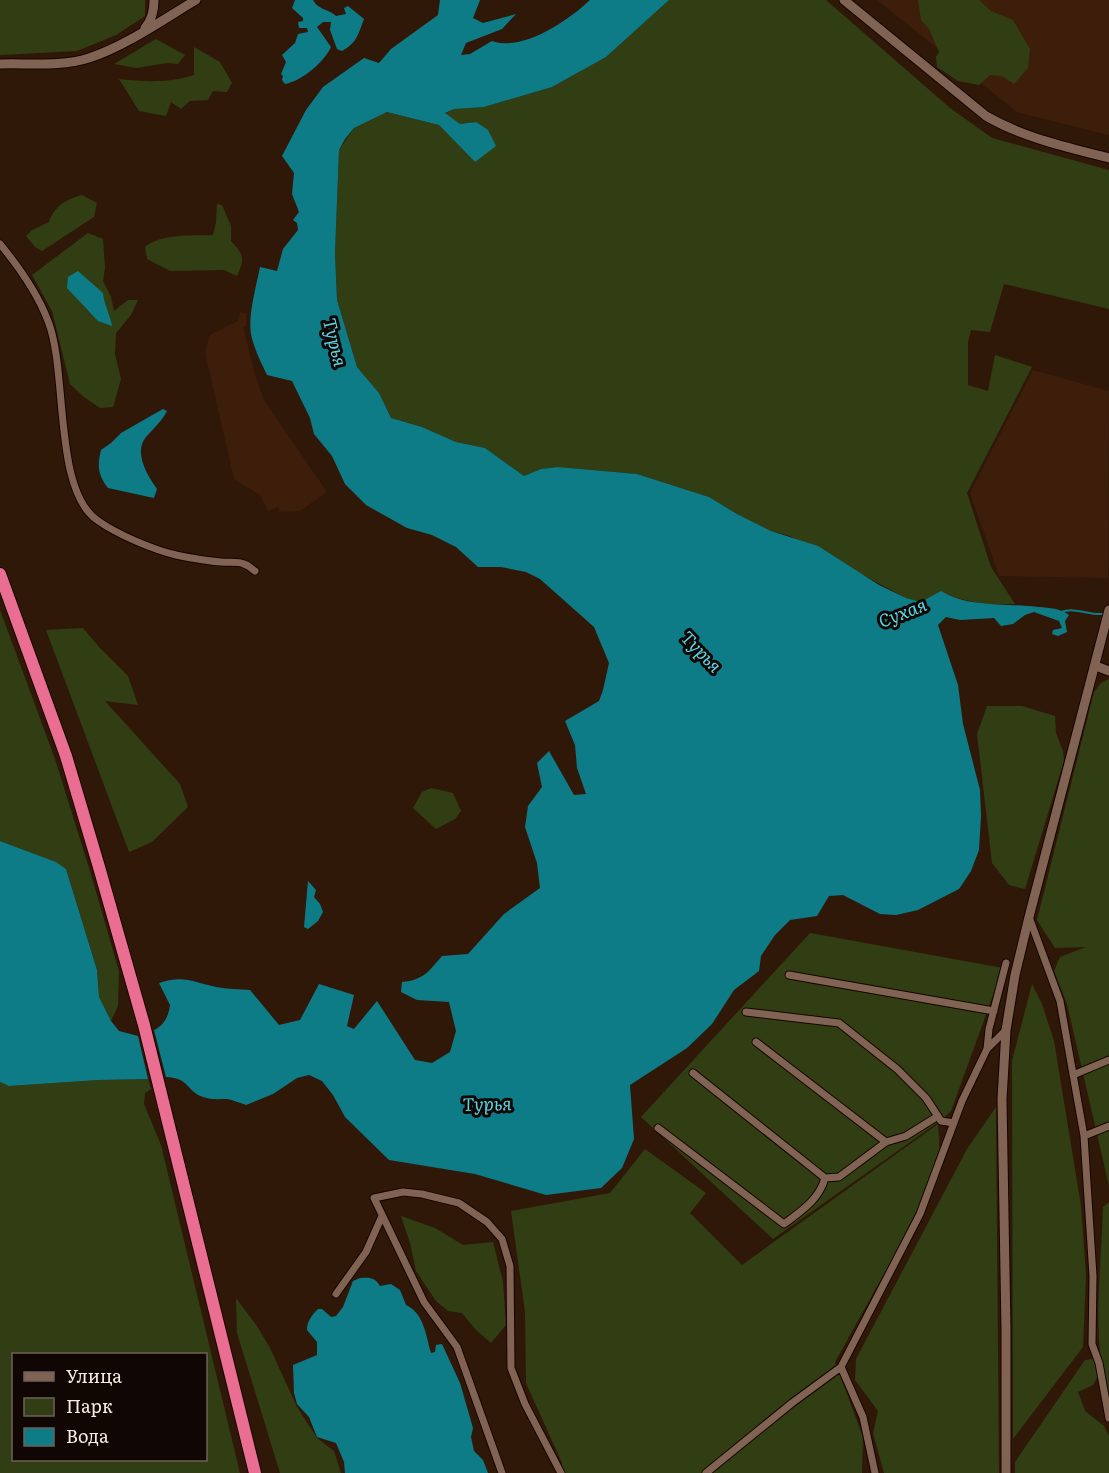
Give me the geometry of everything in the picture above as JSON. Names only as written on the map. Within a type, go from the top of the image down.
[{"type":"highway","points":[[0,574],[66,756],[144,1025],[255,1473]]},
{"type":"main road","points":[[141,32],[150,23],[154,0]]},
{"type":"main road","points":[[0,64],[66,63],[88,59],[107,51],[196,0]]},
{"type":"main road","points":[[844,0],[986,116],[1005,128],[1109,158]]},
{"type":"main road","points":[[1006,1473],[1002,1099],[1006,1030],[1015,975],[1029,917],[1060,802],[1082,706],[1109,610]]},
{"type":"main road","points":[[1095,666],[1109,671]]},
{"type":"street","points":[[0,243],[23,273],[49,321],[57,353],[69,458],[78,498],[85,509],[97,520],[154,549],[210,560],[243,563],[255,572]]},
{"type":"street","points":[[1029,917],[1060,1001],[1084,1136],[1093,1276],[1092,1344],[1099,1363],[1109,1418]]},
{"type":"street","points":[[987,1049],[989,1029],[1006,963]]},
{"type":"street","points":[[789,975],[994,1011]]},
{"type":"street","points":[[746,1012],[839,1023],[897,1069],[926,1098],[940,1121],[954,1123]]},
{"type":"street","points":[[706,1473],[792,1403],[841,1367],[920,1214],[962,1101],[987,1049],[1006,1030]]},
{"type":"street","points":[[756,1042],[886,1142]]},
{"type":"street","points":[[1073,1075],[1109,1060]]},
{"type":"street","points":[[693,1073],[825,1178],[839,1177],[886,1142],[906,1136],[938,1116]]},
{"type":"street","points":[[1084,1136],[1109,1126]]},
{"type":"street","points":[[658,1128],[784,1224],[807,1207],[822,1191],[825,1178]]},
{"type":"street","points":[[502,1473],[457,1347],[424,1302],[374,1198],[403,1192],[459,1203],[488,1222],[502,1239],[510,1266],[511,1368],[525,1404],[561,1473]]},
{"type":"street","points":[[336,1294],[366,1252],[382,1216]]},
{"type":"street","points":[[841,1367],[863,1417],[875,1473]]},
{"type":"shaded area","points":[[877,0],[1109,0],[1109,135],[1017,112]]},
{"type":"shaded area","points":[[240,312],[246,313],[246,326],[243,327],[264,400],[327,492],[300,511],[280,512],[278,507],[268,511],[260,495],[234,479],[205,352],[210,335],[238,321]]},
{"type":"shaded area","points":[[1033,370],[1109,391],[1108,578],[999,576],[970,493]]},
{"type":"green space","points":[[0,0],[145,0],[145,16],[116,35],[77,51],[0,55]]},
{"type":"green space","points":[[669,0],[826,0],[950,108],[992,138],[1109,170],[1109,309],[1004,284],[990,332],[971,330],[968,342],[968,385],[988,391],[995,355],[1032,367],[967,493],[991,567],[1015,604],[983,604],[948,596],[921,602],[906,598],[790,536],[771,531],[737,514],[709,497],[637,474],[558,467],[541,469],[524,476],[485,448],[456,442],[422,427],[391,418],[379,393],[357,367],[337,300],[335,253],[339,150],[354,128],[387,112],[439,125],[475,162],[476,122],[460,124],[444,114],[454,109],[484,107],[552,87],[606,57]]},
{"type":"green space","points":[[918,0],[979,0],[991,11],[1013,20],[1030,49],[1028,68],[1014,84],[1002,76],[990,75],[979,85],[958,81],[937,67],[936,57],[939,52],[929,29],[921,20]]},
{"type":"green space","points":[[156,39],[185,55],[178,64],[167,63],[136,68],[114,64]]},
{"type":"green space","points":[[194,47],[220,62],[232,83],[227,92],[213,91],[208,100],[190,101],[181,109],[171,102],[166,116],[139,111],[119,79],[157,81],[194,75]]},
{"type":"green space","points":[[82,195],[97,203],[94,217],[42,251],[35,247],[26,236],[32,230],[49,222],[51,216],[62,204]]},
{"type":"green space","points":[[217,204],[222,205],[231,226],[231,241],[242,257],[237,276],[224,270],[170,271],[147,259],[145,247],[160,239],[213,235]]},
{"type":"green space","points":[[88,233],[103,239],[105,268],[103,281],[111,297],[114,311],[128,300],[138,300],[131,315],[116,333],[115,354],[121,379],[113,407],[100,408],[70,384],[52,311],[32,275]]},
{"type":"green space","points":[[0,610],[55,759],[119,971],[118,1006],[111,1021],[99,997],[97,970],[66,869],[56,862],[0,841]]},
{"type":"green space","points":[[83,628],[128,676],[138,705],[105,701],[180,784],[188,807],[152,842],[129,852],[46,630]]},
{"type":"green space","points":[[1109,679],[1109,1186],[1067,1004],[1054,971],[1060,957],[1086,947],[1055,948],[1037,920],[1094,692],[1101,683]]},
{"type":"green space","points":[[987,706],[1022,706],[1055,716],[1056,733],[1063,751],[1064,761],[1025,889],[1009,885],[992,863],[977,734]]},
{"type":"green space","points":[[431,788],[453,793],[461,811],[455,819],[436,829],[413,808],[422,792]]},
{"type":"green space","points":[[810,933],[1003,968],[951,1111],[773,1239],[641,1117]]},
{"type":"green space","points":[[1032,984],[1042,1004],[1054,1041],[1081,1206],[1086,1276],[1083,1347],[1013,1439],[1012,1061]]},
{"type":"green space","points":[[148,1079],[151,1089],[145,1093],[144,1104],[161,1145],[240,1473],[0,1473],[0,1082],[9,1086]]},
{"type":"green space","points":[[996,1107],[999,1473],[884,1473],[873,1433],[878,1411],[855,1380],[856,1359],[967,1149]]},
{"type":"green space","points":[[938,1124],[940,1154],[914,1220],[835,1362],[863,1437],[862,1473],[562,1473],[562,1463],[526,1383],[525,1312],[511,1211],[610,1193],[645,1149],[706,1193],[690,1213],[742,1265]]},
{"type":"green space","points":[[1109,1202],[1109,1403],[1100,1355],[1098,1306],[1103,1207]]},
{"type":"green space","points":[[401,1216],[435,1228],[463,1245],[493,1242],[503,1282],[506,1325],[491,1343],[462,1313],[448,1311],[436,1301],[416,1271]]},
{"type":"green space","points":[[236,1298],[270,1348],[297,1407],[317,1438],[334,1451],[341,1473],[280,1473],[237,1333]]},
{"type":"green space","points":[[1094,1359],[1098,1376],[1093,1385],[1078,1392],[1085,1411],[1104,1426],[1109,1436],[1109,1473],[1015,1473],[1015,1462],[1085,1360]]},
{"type":"water","points":[[295,0],[313,0],[318,6],[336,16],[346,14],[344,8],[348,6],[364,19],[354,41],[342,51],[337,49],[330,30],[331,22],[323,22],[317,27],[331,47],[328,52],[305,75],[285,84],[281,74],[286,62],[282,55],[295,43],[298,34],[308,32],[307,28],[299,28],[298,22],[303,21],[303,18],[292,8]]},
{"type":"water","name":"Турья","points":[[440,0],[480,0],[473,18],[483,23],[516,14],[502,29],[466,43],[461,55],[470,54],[492,41],[517,42],[530,38],[570,17],[590,0],[669,0],[606,57],[552,87],[484,107],[454,109],[445,113],[460,124],[476,122],[488,130],[496,146],[475,162],[439,125],[387,112],[354,128],[345,139],[339,150],[335,253],[337,300],[357,367],[379,393],[391,418],[422,427],[456,442],[485,448],[524,476],[541,469],[558,467],[637,474],[709,497],[771,531],[818,546],[879,585],[906,598],[921,602],[941,591],[963,600],[1051,608],[1069,615],[1065,621],[1067,632],[1058,636],[1052,634],[1053,630],[1062,628],[1059,621],[1034,612],[1025,615],[1013,624],[1001,626],[994,618],[960,620],[946,617],[938,625],[958,685],[963,724],[980,790],[979,850],[971,871],[959,889],[918,910],[896,915],[880,914],[843,895],[829,896],[817,916],[790,920],[775,935],[761,956],[759,971],[734,990],[712,1024],[687,1048],[630,1085],[634,1139],[622,1168],[601,1188],[546,1195],[475,1174],[389,1160],[345,1117],[322,1081],[309,1075],[297,1078],[273,1094],[246,1105],[227,1099],[203,1097],[184,1082],[166,1077],[154,1030],[165,1020],[170,1005],[159,983],[182,979],[220,988],[250,990],[279,1025],[300,1020],[319,984],[354,995],[347,1026],[354,1029],[377,1001],[415,1060],[432,1063],[450,1052],[456,1031],[449,1002],[417,1000],[401,992],[402,982],[421,977],[442,956],[468,954],[504,914],[540,888],[537,863],[525,827],[528,806],[542,787],[537,763],[549,751],[574,795],[586,794],[577,768],[575,745],[565,721],[599,701],[603,690],[609,663],[594,627],[540,579],[526,572],[501,567],[478,567],[456,547],[432,535],[407,528],[366,505],[345,484],[332,456],[314,434],[310,418],[292,381],[267,375],[251,334],[251,310],[260,267],[277,271],[283,249],[298,230],[297,223],[293,220],[299,212],[292,194],[294,173],[282,156],[306,110],[323,87],[364,58],[379,63],[391,49],[438,15]]},
{"type":"water","points":[[78,271],[103,293],[112,326],[98,321],[67,288],[68,277]]},
{"type":"water","points":[[163,409],[167,411],[142,443],[141,450],[143,464],[157,489],[154,498],[108,488],[99,470],[101,450],[121,433]]},
{"type":"water","points":[[0,841],[56,862],[66,869],[97,970],[99,997],[111,1021],[119,1031],[138,1036],[148,1079],[9,1086],[0,1082]]},
{"type":"water","points":[[308,881],[316,890],[314,897],[323,912],[318,921],[308,929],[304,927]]},
{"type":"water","points":[[360,1278],[372,1279],[380,1286],[391,1284],[400,1290],[406,1305],[421,1319],[431,1353],[435,1352],[436,1345],[442,1344],[460,1383],[473,1428],[471,1437],[474,1451],[483,1460],[488,1473],[345,1473],[344,1462],[336,1443],[317,1437],[309,1417],[297,1404],[294,1393],[293,1365],[317,1355],[317,1342],[307,1330],[312,1316],[318,1309],[322,1309],[331,1317],[336,1316],[343,1307],[353,1281]]},
{"type":"waterway","name":"Сухая","points":[[1061,612],[1071,610],[1102,614]]}]
